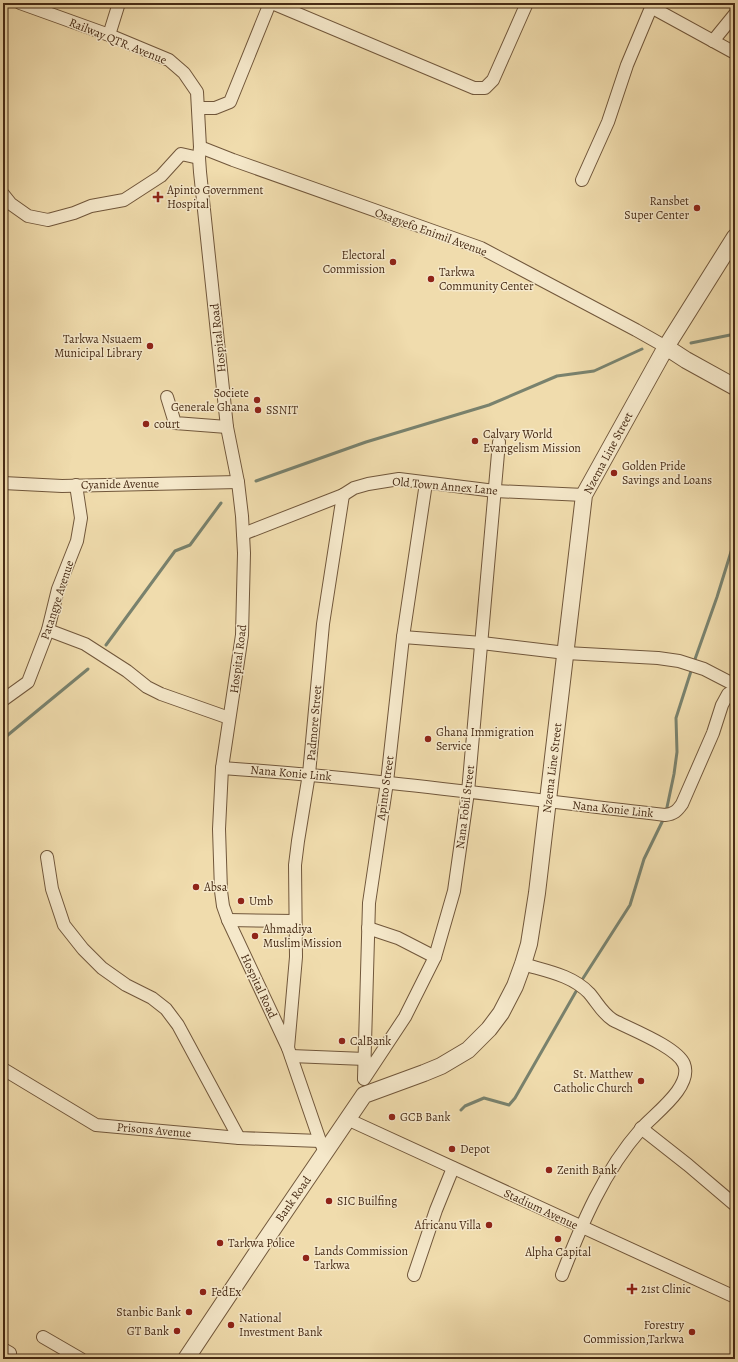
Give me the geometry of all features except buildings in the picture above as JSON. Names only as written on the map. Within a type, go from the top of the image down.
[{"type":"street","name":"Railway QTR. Avenue","points":[[20,3],[109,35],[169,60],[184,73],[197,92],[200,153]]},
{"type":"street","points":[[109,35],[119,3]]},
{"type":"street","points":[[198,108],[215,108],[230,102],[271,3],[474,88],[485,88],[493,80],[527,3]]},
{"type":"street","points":[[582,180],[608,122],[627,65],[652,5],[713,41],[735,52]]},
{"type":"street","points":[[713,41],[735,14]]},
{"type":"street","name":"Osagyefo Enimil Avenue","points":[[3,194],[11,204],[28,216],[48,220],[74,213],[91,206],[124,200],[161,176],[180,154],[200,153],[241,163],[481,248],[636,330],[735,387]]},
{"type":"street","name":"Hospital Road","points":[[200,153],[228,427],[238,482],[244,553],[242,635],[222,768],[219,829],[221,891],[223,906],[228,920],[290,1052],[323,1147]]},
{"type":"street","name":"Nzema Line Street","points":[[364,1095],[441,1066],[468,1050],[489,1029],[501,1014],[514,986],[529,944],[537,893],[584,495],[666,347],[735,237]]},
{"type":"street","points":[[167,397],[175,423],[228,427]]},
{"type":"street","name":"Nana Fobil Street","points":[[364,1079],[405,1017],[435,957],[454,891],[468,792],[499,442]]},
{"type":"street","name":"Old Town Annex Lane","points":[[243,534],[343,494],[354,488],[399,479],[495,491],[584,495]]},
{"type":"street","name":"Cyanide Avenue","points":[[3,483],[76,485],[238,482]]},
{"type":"street","name":"Apinto Street","points":[[364,1095],[369,903],[387,782],[403,637],[426,483]]},
{"type":"street","name":"Patangye Avenue","points":[[3,700],[28,682],[48,630],[58,589],[77,541],[81,518],[76,485]]},
{"type":"street","name":"Padmore Street","points":[[290,1052],[296,957],[295,864],[309,774],[323,624],[343,494]]},
{"type":"street","points":[[48,630],[85,644],[156,692],[229,718]]},
{"type":"street","points":[[403,637],[482,643],[566,653],[658,658],[678,661],[704,669],[735,685]]},
{"type":"street","name":"Nana Konie Link","points":[[222,768],[309,774],[387,782],[665,815],[677,811],[682,804],[713,733],[722,705],[728,694],[735,690]]},
{"type":"street","points":[[47,857],[52,889],[64,925],[83,949],[102,968],[126,985],[152,998],[166,1009],[178,1025],[239,1138]]},
{"type":"street","points":[[228,920],[295,921]]},
{"type":"street","points":[[368,928],[398,938],[435,957]]},
{"type":"street","points":[[523,964],[567,977],[576,982],[610,1018],[663,1045],[677,1054],[684,1065],[685,1076],[679,1089],[671,1099],[641,1128],[612,1167],[596,1196],[562,1275]]},
{"type":"street","points":[[290,1052],[365,1059]]},
{"type":"street","name":"Prisons Avenue","points":[[3,1069],[96,1125],[323,1147]]},
{"type":"street","points":[[347,1119],[364,1095]]},
{"type":"street","name":"Bank Road","points":[[186,1359],[262,1244],[323,1147],[347,1119]]},
{"type":"street","name":"Stadium Avenue","points":[[347,1119],[735,1297]]},
{"type":"street","points":[[641,1128],[735,1205]]},
{"type":"street","points":[[414,1275],[436,1210],[454,1168]]},
{"type":"street","points":[[43,1337],[81,1359]]},
{"type":"waterway","points":[[691,343],[735,334]]},
{"type":"waterway","points":[[256,481],[366,442],[489,405],[557,376],[594,371],[642,349]]},
{"type":"waterway","points":[[106,645],[175,551],[190,545],[221,503]]},
{"type":"waterway","points":[[694,662],[717,597],[735,539]]},
{"type":"waterway","points":[[666,812],[677,752],[676,718],[692,668]]},
{"type":"waterway","points":[[3,739],[88,669]]},
{"type":"waterway","points":[[580,983],[630,905],[644,859],[664,818]]},
{"type":"waterway","points":[[461,1110],[465,1106],[484,1098],[509,1105],[515,1098],[578,988]]},
{"type":"place","name":"Apinto Government Hospital","points":[[158,197]]},
{"type":"place","name":"Ransbet Super Center","points":[[697,208]]},
{"type":"place","name":"Electoral Commission","points":[[393,262]]},
{"type":"place","name":"Tarkwa Community Center","points":[[431,279]]},
{"type":"place","name":"Tarkwa Nsuaem Municipal Library","points":[[150,346]]},
{"type":"place","name":"Societe Generale Ghana","points":[[257,400]]},
{"type":"place","name":"SSNIT","points":[[258,410]]},
{"type":"place","name":"court","points":[[146,424]]},
{"type":"place","name":"Calvary World Evangelism Mission","points":[[475,441]]},
{"type":"place","name":"Golden Pride Savings and Loans","points":[[614,473]]},
{"type":"place","name":"Ghana Immigration Service","points":[[428,739]]},
{"type":"place","name":"Absa","points":[[196,887]]},
{"type":"place","name":"Umb","points":[[241,901]]},
{"type":"place","name":"Ahmadiya Muslim Mission","points":[[255,936]]},
{"type":"place","name":"CalBank","points":[[342,1041]]},
{"type":"place","name":"St. Matthew Catholic Church","points":[[641,1081]]},
{"type":"place","name":"GCB Bank","points":[[392,1117]]},
{"type":"place","name":"Depot","points":[[452,1149]]},
{"type":"place","name":"Zenith Bank","points":[[549,1170]]},
{"type":"place","name":"SIC Builfing","points":[[329,1201]]},
{"type":"place","name":"Africanu Villa","points":[[489,1225]]},
{"type":"place","name":"Alpha Capital","points":[[558,1239]]},
{"type":"place","name":"Tarkwa Police","points":[[220,1243]]},
{"type":"place","name":"Lands Commission Tarkwa","points":[[306,1258]]},
{"type":"place","name":"21st Clinic","points":[[632,1289]]},
{"type":"place","name":"FedEx","points":[[203,1292]]},
{"type":"place","name":"Stanbic Bank","points":[[189,1312]]},
{"type":"place","name":"National Investment Bank","points":[[231,1325]]},
{"type":"place","name":"GT Bank","points":[[177,1331]]},
{"type":"place","name":"Forestry Commission,Tarkwa","points":[[692,1332]]}]
